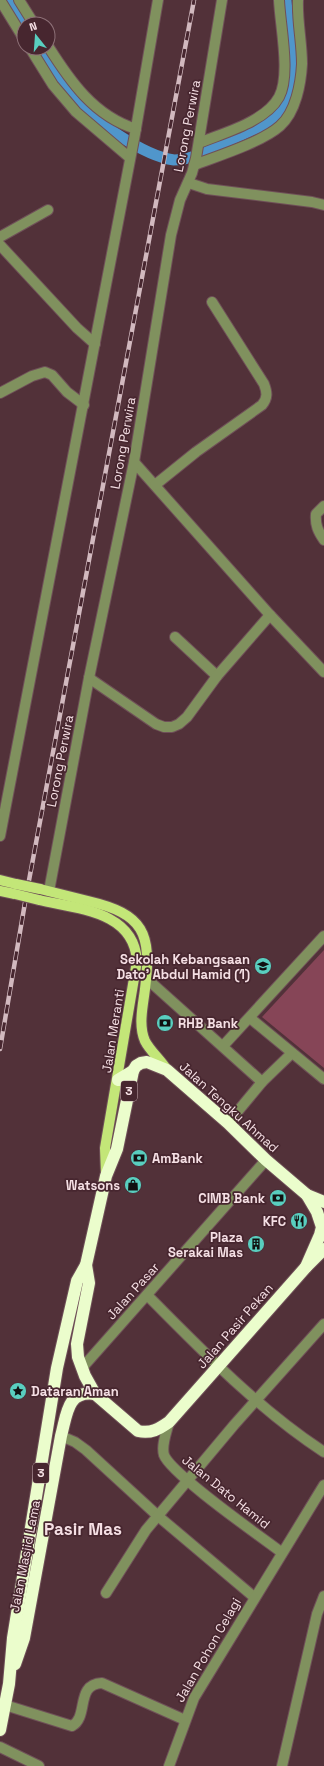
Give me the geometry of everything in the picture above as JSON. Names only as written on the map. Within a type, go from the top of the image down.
[{"type":"highway","name":"Jalan Tengku Ahmad","points":[[133,1071],[141,1063],[147,1062],[167,1070],[307,1195]]},
{"type":"highway","points":[[118,1080],[133,1071]]},
{"type":"highway","name":"3","points":[[106,1176],[117,1149],[133,1071]]},
{"type":"highway","name":"Jalan Masjid Lama","points":[[22,1616],[57,1368],[77,1281],[86,1266],[106,1176]]},
{"type":"highway","name":"3","points":[[307,1195],[324,1202]]},
{"type":"highway","name":"3","points":[[306,1267],[322,1228],[317,1212],[307,1195]]},
{"type":"highway","name":"Jalan Pasir Pekan","points":[[169,1422],[306,1267],[324,1249]]},
{"type":"highway","name":"Jalan Masjid Lama","points":[[86,1266],[89,1283],[77,1344],[78,1357],[89,1384],[95,1394]]},
{"type":"highway","name":"Jalan Masjid Lama","points":[[0,1730],[9,1684],[13,1638],[22,1616],[61,1436],[72,1400],[84,1392],[95,1394]]},
{"type":"highway","name":"3","points":[[95,1394],[138,1431],[153,1431],[169,1422]]},
{"type":"main road","name":"Jalan Meranti","points":[[0,880],[15,889]]},
{"type":"main road","name":"Jalan Meranti","points":[[0,891],[15,889],[43,893],[114,908],[131,917],[143,936],[146,946],[146,978],[141,1018],[142,1028],[145,1040],[167,1070]]},
{"type":"main road","name":"Jalan Meranti","points":[[43,893],[111,919],[123,928],[134,944],[137,962],[118,1080],[105,1148],[106,1176]]},
{"type":"main road","points":[[123,928],[131,917]]},
{"type":"street","points":[[0,0],[16,26]]},
{"type":"street","points":[[19,0],[29,16]]},
{"type":"street","points":[[0,836],[73,449],[84,405],[136,131],[158,0]]},
{"type":"street","name":"Lorong Perwira","points":[[43,893],[134,462],[171,235],[180,200],[189,182],[195,162],[222,0]]},
{"type":"street","points":[[198,145],[251,122],[274,106],[280,96],[283,84],[284,63],[279,0]]},
{"type":"street","points":[[195,162],[240,147],[269,134],[281,125],[292,108],[299,92],[302,62],[297,12],[298,0]]},
{"type":"street","points":[[35,56],[53,85],[76,112],[131,154]]},
{"type":"street","points":[[55,56],[75,86],[91,102],[111,119],[136,131]]},
{"type":"street","points":[[189,182],[207,189],[300,200],[324,205]]},
{"type":"street","points":[[0,237],[48,210]]},
{"type":"street","points":[[0,245],[77,328],[95,344]]},
{"type":"street","points":[[155,485],[196,452],[262,405],[265,401],[266,390],[264,384],[212,302]]},
{"type":"street","points":[[0,393],[32,376],[45,372],[52,375],[68,392],[84,405]]},
{"type":"street","points":[[134,462],[270,615],[324,672]]},
{"type":"street","points":[[324,506],[316,514],[315,523],[324,540]]},
{"type":"street","points":[[89,678],[156,724],[164,727],[172,727],[179,724],[187,717],[217,676],[270,615]]},
{"type":"street","points":[[175,638],[217,676]]},
{"type":"street","points":[[223,1046],[324,936]]},
{"type":"street","points":[[146,978],[262,1082]]},
{"type":"street","points":[[250,1018],[324,1079]]},
{"type":"street","points":[[228,1123],[262,1082],[292,1053]]},
{"type":"street","name":"Jalan Pasar","points":[[82,1368],[266,1160]]},
{"type":"street","points":[[147,1295],[219,1366],[257,1400],[285,1424],[324,1452]]},
{"type":"street","points":[[106,1594],[146,1530],[324,1324]]},
{"type":"street","name":"Jalan Dato Hamid","points":[[169,1422],[164,1445],[165,1457],[169,1463],[189,1481],[281,1552]]},
{"type":"street","points":[[61,1436],[75,1442],[86,1450],[158,1516],[254,1597]]},
{"type":"street","name":"Jalan Pohon Celagi","points":[[168,1766],[194,1698],[281,1552],[324,1485]]},
{"type":"street","points":[[282,1766],[317,1614],[324,1596]]},
{"type":"street","points":[[5,1704],[72,1726],[77,1722],[86,1692],[90,1686],[96,1683],[102,1683],[185,1720]]},
{"type":"street","points":[[0,1747],[40,1766]]},
{"type":"shaded area","points":[[324,950],[324,1068],[262,1017]]},
{"type":"waterway","points":[[11,0],[20,16]]},
{"type":"waterway","points":[[44,56],[72,96],[104,125],[118,135],[148,152],[174,160],[185,159],[264,125],[277,113],[286,99],[291,84],[292,68],[292,51],[286,0]]},
{"type":"railway","points":[[0,1049],[27,891],[194,0]]},
{"type":"place","name":"Sekolah Kebangsaan Dato' Abdul Hamid (1)","points":[[263,966]]},
{"type":"place","name":"RHB Bank","points":[[165,1023]]},
{"type":"place","name":"AmBank","points":[[139,1158]]},
{"type":"place","name":"Watsons","points":[[133,1185]]},
{"type":"place","name":"CIMB Bank","points":[[278,1198]]},
{"type":"place","name":"KFC","points":[[299,1221]]},
{"type":"place","name":"Plaza Serakai Mas","points":[[256,1244]]},
{"type":"place","name":"Dataran Aman","points":[[18,1391]]},
{"type":"district","name":"Pasir Mas","points":[[83,1529]]}]
